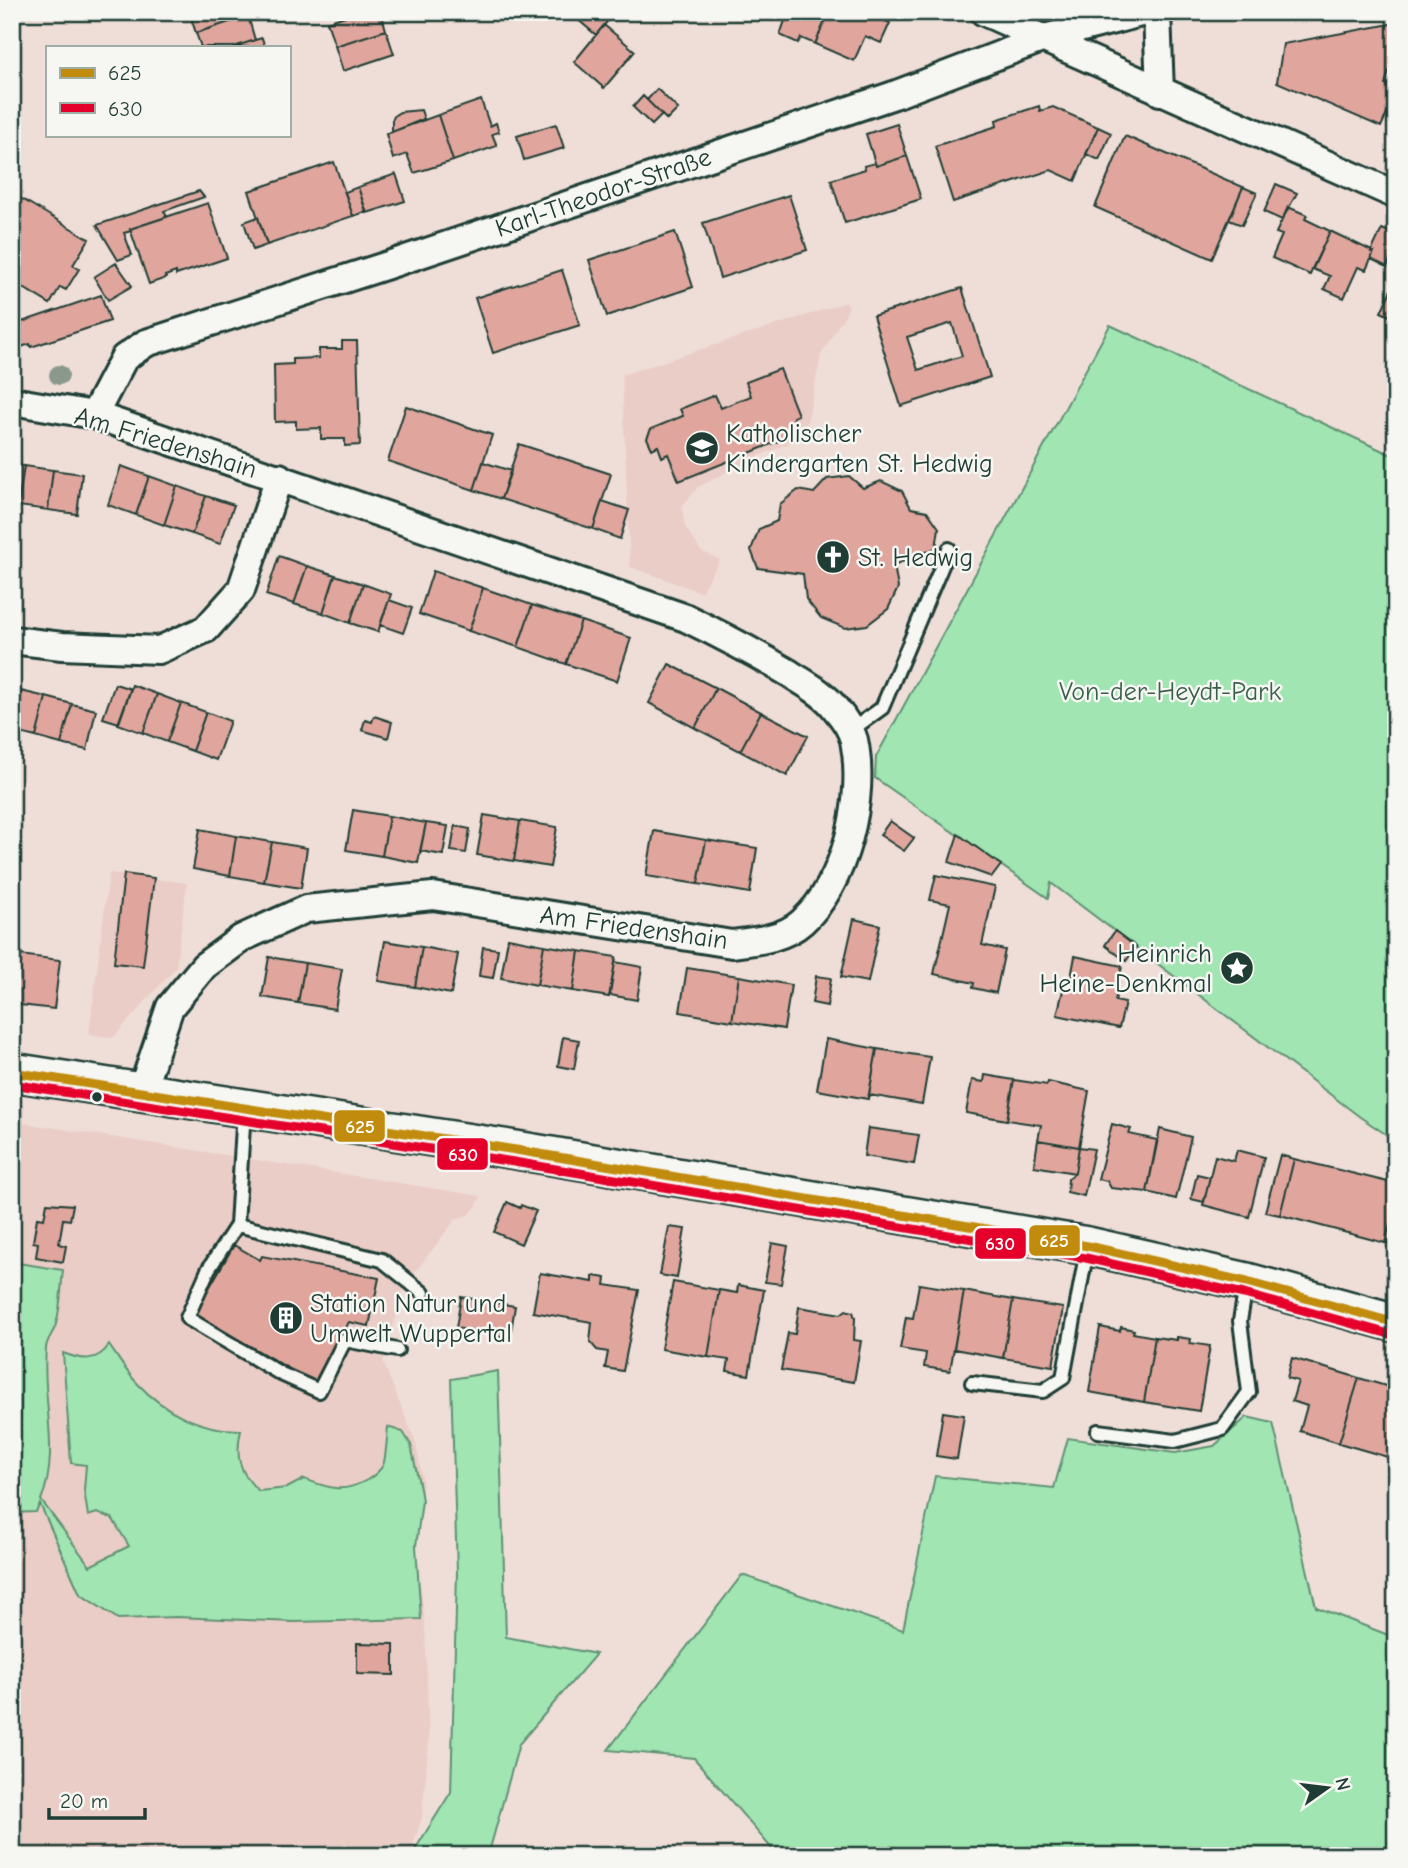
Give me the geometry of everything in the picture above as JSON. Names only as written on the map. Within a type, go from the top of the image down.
[{"type":"main road","points":[[12,1072],[516,1150],[1088,1246],[1247,1282],[1396,1323]]},
{"type":"street","points":[[984,12],[1396,195]]},
{"type":"street","name":"Karl-Theodor-Straße","points":[[94,415],[124,358],[146,342],[388,265],[894,94],[1044,38],[1145,12]]},
{"type":"street","points":[[1157,12],[1160,92]]},
{"type":"street","name":"Am Friedenshain","points":[[12,401],[94,415],[686,618],[747,648],[807,685],[834,706],[854,739],[857,776],[854,815],[846,850],[829,888],[801,923],[772,938],[732,944],[433,896],[306,909],[242,938],[204,965],[170,1007],[141,1093]]},
{"type":"street","name":"Am Friedenshain","points":[[12,640],[62,646],[159,650],[206,629],[241,590],[279,477]]},
{"type":"lane","points":[[850,731],[882,708],[949,549]]},
{"type":"lane","points":[[244,1109],[237,1226],[208,1270],[187,1318],[281,1374],[319,1391],[345,1340],[397,1350]]},
{"type":"lane","points":[[237,1226],[382,1260],[423,1293]]},
{"type":"lane","points":[[972,1383],[1043,1391],[1063,1378],[1088,1246]]},
{"type":"lane","points":[[1098,1431],[1175,1441],[1222,1429],[1249,1392],[1240,1321],[1247,1282]]},
{"type":"shaded area","name":"Katholischer Kindergarten St. Hedwig","points":[[847,302],[849,308],[821,355],[804,437],[752,459],[698,487],[682,507],[685,527],[701,551],[720,560],[701,592],[630,567],[622,375]]},
{"type":"shaded area","points":[[109,873],[187,883],[176,967],[113,1038],[89,1034]]},
{"type":"shaded area","points":[[12,1104],[24,1105],[24,1123],[481,1196],[468,1215],[456,1219],[405,1285],[383,1362],[416,1443],[423,1483],[416,1546],[425,1624],[429,1739],[422,1818],[409,1856],[12,1856]]},
{"type":"green space","name":"Von-der-Heydt-Park","points":[[1110,325],[1396,457],[1396,1141],[1360,1117],[1051,883],[1048,898],[875,778],[876,757]]},
{"type":"green space","points":[[12,1262],[63,1270],[58,1317],[46,1349],[50,1463],[41,1500],[90,1566],[129,1546],[112,1518],[97,1513],[88,1516],[84,1490],[86,1465],[71,1463],[63,1353],[76,1357],[94,1357],[109,1345],[134,1380],[172,1411],[213,1427],[241,1430],[238,1448],[240,1464],[247,1478],[259,1491],[287,1488],[304,1479],[336,1488],[358,1484],[373,1476],[383,1465],[388,1427],[403,1432],[411,1445],[422,1501],[416,1546],[421,1619],[294,1622],[176,1617],[118,1619],[80,1594],[40,1504],[36,1512],[12,1513]]},
{"type":"green space","points":[[498,1371],[506,1637],[596,1654],[519,1744],[488,1856],[411,1856],[451,1792],[457,1572],[451,1379]]},
{"type":"green space","points":[[1247,1417],[1273,1423],[1316,1607],[1396,1638],[1396,1856],[771,1856],[773,1850],[694,1758],[608,1750],[742,1575],[903,1630],[935,1476],[1054,1488],[1068,1438],[1175,1453],[1214,1446]]},
{"type":"building","points":[[189,12],[246,12],[248,16],[196,33]]},
{"type":"building","points":[[357,12],[381,12],[386,30],[335,46],[327,22]]},
{"type":"building","points":[[569,12],[615,12],[596,35]]},
{"type":"building","points":[[788,12],[829,12],[815,44],[801,38],[798,43],[780,35]]},
{"type":"building","points":[[829,12],[865,12],[890,23],[881,43],[865,36],[854,61],[815,44]]},
{"type":"building","points":[[248,16],[255,40],[237,46],[201,46],[196,33]]},
{"type":"building","points":[[1396,23],[1396,72],[1389,71],[1385,84],[1396,89],[1396,93],[1381,127],[1277,82],[1283,44]]},
{"type":"building","points":[[604,25],[635,51],[604,88],[574,62]]},
{"type":"building","points":[[386,30],[394,54],[343,71],[335,46]]},
{"type":"building","points":[[262,38],[265,46],[237,46]]},
{"type":"building","points":[[657,89],[678,109],[667,120],[647,100]]},
{"type":"building","points":[[643,96],[662,115],[652,125],[633,107]]},
{"type":"building","points":[[481,100],[490,126],[496,123],[499,132],[492,134],[497,146],[453,161],[438,115]]},
{"type":"building","points":[[1039,106],[1040,111],[1053,107],[1098,127],[1075,181],[1051,170],[953,202],[935,146],[997,126],[996,120]]},
{"type":"building","points":[[421,110],[424,119],[392,132],[395,115]]},
{"type":"building","points":[[438,115],[453,161],[414,173],[407,154],[393,159],[386,134]]},
{"type":"building","points":[[556,124],[564,148],[524,160],[517,136]]},
{"type":"building","points":[[897,124],[907,156],[876,166],[866,134]]},
{"type":"building","points":[[1098,127],[1111,133],[1099,160],[1086,154]]},
{"type":"building","points":[[1125,136],[1243,187],[1212,259],[1095,207]]},
{"type":"building","points":[[907,156],[921,199],[845,223],[831,180],[865,169],[864,166],[875,163],[876,166]]},
{"type":"building","points":[[334,162],[353,216],[267,245],[249,191]]},
{"type":"building","points":[[396,174],[405,201],[367,213],[358,187]]},
{"type":"building","points":[[1276,184],[1297,193],[1282,220],[1264,212]]},
{"type":"building","points":[[358,187],[366,212],[353,216],[345,192]]},
{"type":"building","points":[[1243,187],[1257,193],[1242,225],[1229,220]]},
{"type":"building","points":[[199,191],[204,197],[164,211],[167,217],[124,233],[132,255],[118,260],[97,225]]},
{"type":"building","points":[[12,193],[89,239],[73,265],[79,269],[66,290],[60,287],[50,304],[12,281]]},
{"type":"building","points":[[789,195],[807,250],[720,278],[703,223]]},
{"type":"building","points":[[208,203],[227,258],[176,275],[176,272],[149,284],[130,229]]},
{"type":"building","points":[[1288,207],[1307,215],[1305,219],[1330,231],[1310,275],[1272,258],[1282,235],[1276,233]]},
{"type":"building","points":[[258,217],[267,245],[253,250],[244,222]]},
{"type":"building","points":[[1382,229],[1396,235],[1396,246],[1387,267],[1371,259],[1374,252],[1371,252]]},
{"type":"building","points":[[1330,231],[1374,252],[1366,270],[1358,267],[1344,298],[1324,289],[1330,276],[1312,269]]},
{"type":"building","points":[[675,232],[693,287],[607,316],[589,260]]},
{"type":"building","points":[[116,263],[132,286],[108,300],[94,277]]},
{"type":"building","points":[[562,270],[580,325],[493,353],[475,298]]},
{"type":"building","points":[[962,288],[990,377],[901,406],[873,316]],"holes":[[[952,323],[962,356],[918,370],[907,337]]]},
{"type":"building","points":[[1391,290],[1396,293],[1396,319],[1381,312]]},
{"type":"building","points":[[101,295],[110,321],[31,347],[30,344],[12,350],[12,323]]},
{"type":"building","points":[[342,341],[357,341],[360,445],[345,446],[345,439],[321,439],[321,428],[296,429],[296,421],[275,422],[274,365],[293,364],[293,359],[319,358],[319,349],[342,349]]},
{"type":"building","points":[[780,369],[798,415],[793,417],[799,433],[679,481],[668,454],[662,457],[658,446],[652,449],[647,438],[651,429],[683,416],[680,409],[715,395],[721,408],[751,396],[746,382]]},
{"type":"building","points":[[406,406],[492,435],[474,490],[388,461]]},
{"type":"building","points":[[519,444],[611,474],[593,529],[501,499]]},
{"type":"building","points":[[483,462],[511,471],[501,499],[474,490]]},
{"type":"building","points":[[12,464],[24,466],[18,506],[12,505]]},
{"type":"building","points":[[24,466],[53,470],[48,510],[18,506]]},
{"type":"building","points":[[121,466],[149,476],[136,515],[108,505]]},
{"type":"building","points":[[53,470],[82,474],[77,514],[48,510]]},
{"type":"building","points":[[149,476],[177,486],[164,525],[136,515]]},
{"type":"building","name":"St. Hedwig","points":[[849,476],[863,488],[881,481],[902,491],[911,508],[927,511],[939,528],[936,548],[894,565],[898,588],[888,609],[867,625],[845,628],[821,618],[806,599],[803,574],[758,568],[751,550],[759,529],[777,521],[780,504],[798,490],[814,493],[827,479]]},
{"type":"building","points":[[177,486],[206,496],[192,534],[164,525]]},
{"type":"building","points":[[206,496],[234,505],[220,544],[192,534]]},
{"type":"building","points":[[602,501],[629,510],[620,539],[593,529]]},
{"type":"building","points":[[279,556],[307,566],[294,604],[266,595]]},
{"type":"building","points":[[307,566],[335,575],[323,613],[294,604]]},
{"type":"building","points":[[433,571],[483,588],[469,631],[419,614]]},
{"type":"building","points":[[335,575],[363,584],[350,623],[323,613]]},
{"type":"building","points":[[363,584],[391,594],[378,632],[350,623]]},
{"type":"building","points":[[483,588],[532,605],[518,647],[469,631]]},
{"type":"building","points":[[389,600],[412,608],[403,633],[380,625]]},
{"type":"building","points":[[532,605],[581,621],[566,664],[518,647]]},
{"type":"building","points":[[581,621],[631,638],[617,681],[566,664]]},
{"type":"building","points":[[669,664],[716,688],[695,728],[649,703]]},
{"type":"building","points":[[115,684],[131,689],[119,723],[103,718]]},
{"type":"building","points":[[132,685],[157,694],[143,733],[118,724]]},
{"type":"building","points":[[12,688],[21,691],[12,728]]},
{"type":"building","points":[[716,688],[761,712],[740,751],[695,728]]},
{"type":"building","points":[[21,691],[46,697],[36,737],[12,731]]},
{"type":"building","points":[[157,694],[181,703],[167,742],[143,733]]},
{"type":"building","points":[[46,697],[72,704],[61,744],[36,737]]},
{"type":"building","points":[[181,703],[206,712],[192,751],[167,742]]},
{"type":"building","points":[[72,704],[96,710],[87,750],[61,744]]},
{"type":"building","points":[[206,712],[230,721],[216,760],[192,751]]},
{"type":"building","points":[[761,712],[808,736],[787,776],[740,751]]},
{"type":"building","points":[[374,716],[392,722],[388,738],[362,730],[365,720],[372,722]]},
{"type":"building","points":[[353,810],[389,816],[382,856],[346,850]]},
{"type":"building","points":[[484,815],[520,821],[514,861],[477,855]]},
{"type":"building","points":[[389,816],[426,823],[418,863],[382,856]]},
{"type":"building","points":[[520,821],[557,827],[550,867],[514,861]]},
{"type":"building","points":[[890,821],[914,838],[904,851],[880,835]]},
{"type":"building","points":[[426,823],[448,826],[443,855],[420,851]]},
{"type":"building","points":[[455,826],[470,829],[466,853],[451,851]]},
{"type":"building","points":[[200,829],[236,836],[230,876],[193,869]]},
{"type":"building","points":[[654,831],[706,840],[698,884],[646,876]]},
{"type":"building","points":[[958,834],[1001,865],[992,877],[949,862]]},
{"type":"building","points":[[236,836],[272,842],[264,882],[230,876]]},
{"type":"building","points":[[706,840],[757,848],[750,893],[698,884]]},
{"type":"building","points":[[272,842],[307,848],[301,888],[264,882]]},
{"type":"building","points":[[124,874],[154,878],[143,966],[114,963]]},
{"type":"building","points":[[936,875],[995,887],[982,945],[1005,950],[996,993],[973,988],[974,983],[934,974],[950,904],[930,900]]},
{"type":"building","points":[[854,919],[880,925],[868,982],[841,977]]},
{"type":"building","points":[[1115,931],[1136,947],[1126,961],[1105,945]]},
{"type":"building","points":[[508,938],[544,945],[537,985],[501,978]]},
{"type":"building","points":[[385,941],[422,947],[415,987],[378,981]]},
{"type":"building","points":[[544,945],[579,951],[573,991],[537,985]]},
{"type":"building","points":[[422,947],[458,954],[451,994],[415,987]]},
{"type":"building","points":[[483,947],[498,949],[493,978],[479,976]]},
{"type":"building","points":[[579,951],[616,957],[609,997],[573,991]]},
{"type":"building","points":[[12,954],[60,960],[54,1009],[12,1004]]},
{"type":"building","points":[[1075,956],[1122,966],[1115,1001],[1125,1003],[1119,1028],[1057,1015],[1065,982],[1070,983]]},
{"type":"building","points":[[269,957],[305,963],[298,1003],[262,997]]},
{"type":"building","points":[[615,962],[642,967],[637,1000],[610,995]]},
{"type":"building","points":[[305,963],[342,969],[335,1009],[298,1003]]},
{"type":"building","points":[[687,968],[739,976],[732,1021],[680,1012]]},
{"type":"building","points":[[739,976],[791,985],[784,1029],[732,1021]]},
{"type":"building","points":[[816,976],[831,978],[827,1006],[812,1003]]},
{"type":"building","points":[[563,1037],[579,1040],[574,1069],[558,1066]]},
{"type":"building","points":[[826,1039],[877,1049],[868,1099],[817,1090]]},
{"type":"building","points":[[877,1049],[930,1057],[922,1104],[869,1095]]},
{"type":"building","points":[[985,1075],[1014,1080],[1007,1120],[966,1113],[972,1080],[984,1082]]},
{"type":"building","points":[[1014,1080],[1047,1085],[1048,1082],[1089,1091],[1079,1147],[1038,1140],[1041,1125],[1007,1120]]},
{"type":"building","points":[[1112,1124],[1131,1129],[1129,1134],[1157,1140],[1147,1192],[1111,1188],[1107,1181],[1098,1179]]},
{"type":"building","points":[[868,1128],[919,1135],[914,1164],[864,1156]]},
{"type":"building","points":[[1160,1129],[1191,1137],[1176,1199],[1147,1192]]},
{"type":"building","points":[[1038,1140],[1079,1147],[1075,1173],[1034,1166]]},
{"type":"building","points":[[1079,1147],[1094,1149],[1084,1196],[1067,1192],[1068,1179],[1075,1173]]},
{"type":"building","points":[[1237,1150],[1264,1157],[1249,1217],[1203,1205],[1215,1156],[1234,1161]]},
{"type":"building","points":[[1280,1155],[1294,1159],[1280,1215],[1265,1212]]},
{"type":"building","points":[[1294,1159],[1396,1184],[1396,1202],[1385,1243],[1280,1215]]},
{"type":"building","points":[[1197,1174],[1210,1177],[1204,1202],[1191,1199]]},
{"type":"building","points":[[507,1202],[536,1211],[521,1244],[494,1232]]},
{"type":"building","points":[[1396,1202],[1396,1245],[1385,1243]]},
{"type":"building","points":[[47,1203],[73,1205],[70,1220],[63,1219],[59,1244],[66,1246],[63,1262],[36,1257],[38,1243],[33,1242],[37,1218],[44,1219]]},
{"type":"building","points":[[669,1227],[685,1229],[677,1278],[660,1275]]},
{"type":"building","points":[[772,1243],[788,1246],[781,1284],[765,1282]]},
{"type":"building","name":"Station Natur und Umwelt Wuppertal","points":[[234,1245],[260,1260],[262,1256],[379,1278],[369,1326],[349,1322],[314,1383],[194,1314]]},
{"type":"building","points":[[540,1273],[593,1282],[593,1276],[606,1278],[605,1285],[639,1290],[623,1371],[605,1368],[608,1352],[597,1350],[590,1342],[592,1322],[533,1312]]},
{"type":"building","points":[[673,1282],[719,1290],[708,1357],[661,1349]]},
{"type":"building","points":[[919,1284],[964,1291],[950,1371],[924,1367],[926,1353],[900,1349],[906,1317],[913,1318]]},
{"type":"building","points":[[738,1285],[764,1290],[749,1375],[727,1371],[729,1360],[708,1357],[719,1290],[737,1293]]},
{"type":"building","points":[[964,1291],[1013,1300],[1003,1358],[954,1349]]},
{"type":"building","points":[[461,1297],[515,1306],[510,1338],[456,1328]]},
{"type":"building","points":[[1013,1300],[1063,1308],[1053,1366],[1003,1358]]},
{"type":"building","points":[[799,1307],[841,1314],[846,1310],[853,1312],[854,1340],[861,1341],[854,1382],[781,1370],[788,1333],[795,1334]]},
{"type":"building","points":[[1100,1327],[1120,1331],[1121,1327],[1134,1330],[1133,1333],[1155,1337],[1144,1402],[1089,1392]]},
{"type":"building","points":[[1155,1337],[1191,1339],[1190,1343],[1210,1346],[1199,1411],[1144,1402]]},
{"type":"building","points":[[1292,1358],[1359,1378],[1339,1443],[1300,1431],[1307,1406],[1292,1401],[1298,1381],[1287,1378]]},
{"type":"building","points":[[1359,1378],[1396,1389],[1396,1440],[1391,1458],[1339,1443]]},
{"type":"building","points":[[943,1412],[964,1415],[957,1459],[936,1456]]},
{"type":"building","points":[[357,1643],[394,1644],[394,1675],[357,1674]]},
{"type":"transit line","name":"625","points":[[12,1072],[516,1150],[1088,1246],[1247,1282],[1396,1323]]},
{"type":"transit line","name":"630","points":[[12,1084],[514,1162],[1086,1258],[1244,1294],[1393,1335]]},
{"type":"place","name":"Katholischer Kindergarten St. Hedwig","points":[[702,448]]},
{"type":"place","name":"St. Hedwig","points":[[833,557]]},
{"type":"place","name":"Heinrich Heine-Denkmal","points":[[1237,968]]},
{"type":"place","name":"Station Natur und Umwelt Wuppertal","points":[[286,1318]]}]
